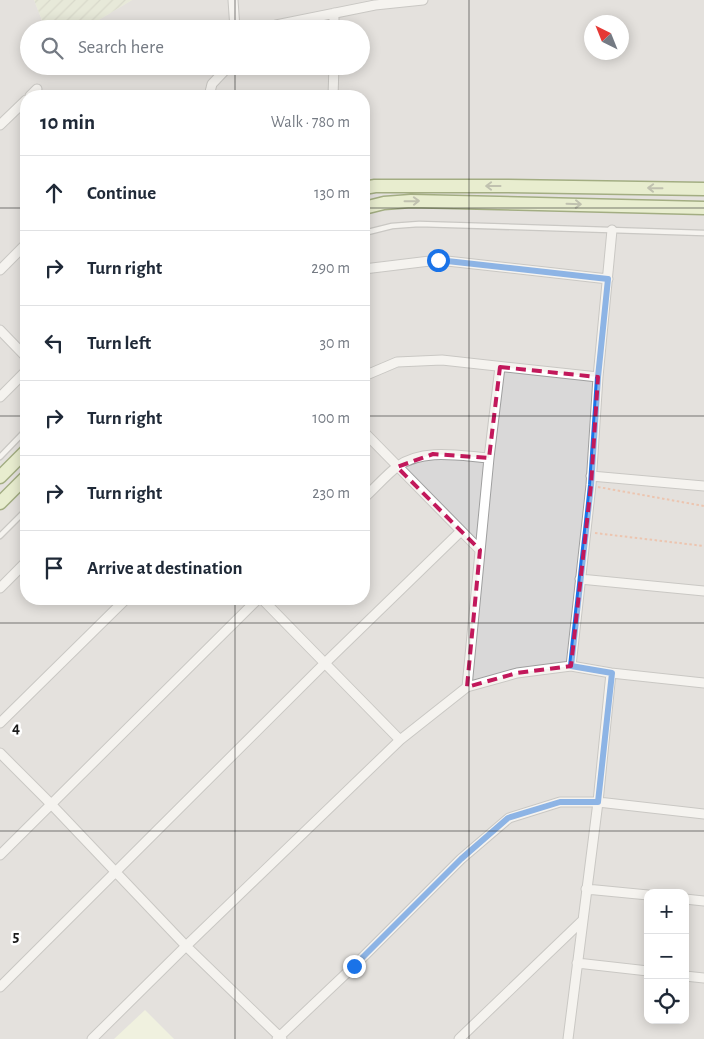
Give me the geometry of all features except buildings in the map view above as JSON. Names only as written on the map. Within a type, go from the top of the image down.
[{"type":"street","points":[[233,0],[234,20]]},
{"type":"street","points":[[300,20],[375,5],[423,0]]},
{"type":"street","points":[[334,13],[334,20]]},
{"type":"street","points":[[210,90],[212,84],[220,75]]},
{"type":"street","points":[[333,90],[334,75]]},
{"type":"street","points":[[0,125],[20,106]]},
{"type":"street","points":[[370,186],[704,189]]},
{"type":"street","points":[[370,206],[384,203],[410,201],[704,208]]},
{"type":"street","points":[[571,666],[591,481],[598,377],[612,230]]},
{"type":"street","points":[[0,270],[20,250]]},
{"type":"street","points":[[370,268],[438,260],[608,279]]},
{"type":"street","points":[[0,330],[20,350]]},
{"type":"street","points":[[370,373],[397,362],[442,360],[598,377]]},
{"type":"street","points":[[467,687],[489,458],[500,367]]},
{"type":"street","points":[[0,397],[20,377]]},
{"type":"street","points":[[370,438],[480,550]]},
{"type":"street","points":[[370,492],[397,467],[411,459],[433,454],[489,458]]},
{"type":"street","points":[[0,477],[20,457]]},
{"type":"street","points":[[591,481],[704,486]]},
{"type":"street","points":[[0,503],[20,483]]},
{"type":"street","points":[[0,987],[325,663],[461,531]]},
{"type":"street","points":[[0,588],[20,568]]},
{"type":"street","points":[[580,578],[704,591]]},
{"type":"street","points":[[0,723],[120,605]]},
{"type":"street","points":[[0,855],[254,605]]},
{"type":"street","points":[[266,605],[400,740]]},
{"type":"street","points":[[92,1039],[400,740],[467,687],[517,673],[571,666],[612,673],[704,683]]},
{"type":"street","points":[[568,1039],[612,673]]},
{"type":"street","points":[[0,753],[186,946],[279,1038],[461,859],[508,818],[560,802],[598,802],[704,814]]},
{"type":"street","points":[[586,889],[644,895]]},
{"type":"street","points":[[689,899],[704,901]]},
{"type":"street","points":[[459,1039],[583,920]]},
{"type":"street","points":[[578,963],[644,971]]},
{"type":"street","points":[[689,976],[704,978]]},
{"type":"lane","points":[[370,232],[392,226],[419,224],[704,233]]},
{"type":"lane","points":[[0,457],[20,436]]},
{"type":"lane","points":[[0,536],[20,516]]},
{"type":"path","points":[[591,481],[704,506]]},
{"type":"path","points":[[585,532],[704,546]]},
{"type":"highlighted area","points":[[500,367],[598,377],[591,485],[571,666],[517,673],[467,687],[480,550],[397,467],[433,454],[489,458]]},
{"type":"shaded area","points":[[0,0],[34,0],[42,20],[20,20],[20,75],[370,75],[370,20],[99,20],[132,0],[704,0],[704,1039],[0,1039]]},
{"type":"shaded area","points":[[34,0],[132,0],[99,20],[42,20]]},
{"type":"shaded area","points":[[145,1010],[174,1039],[114,1039]]},
{"type":"route","points":[[354,966],[461,859],[508,818],[560,802],[598,802],[612,673],[571,666],[591,485],[598,377],[608,279],[438,260]]}]
